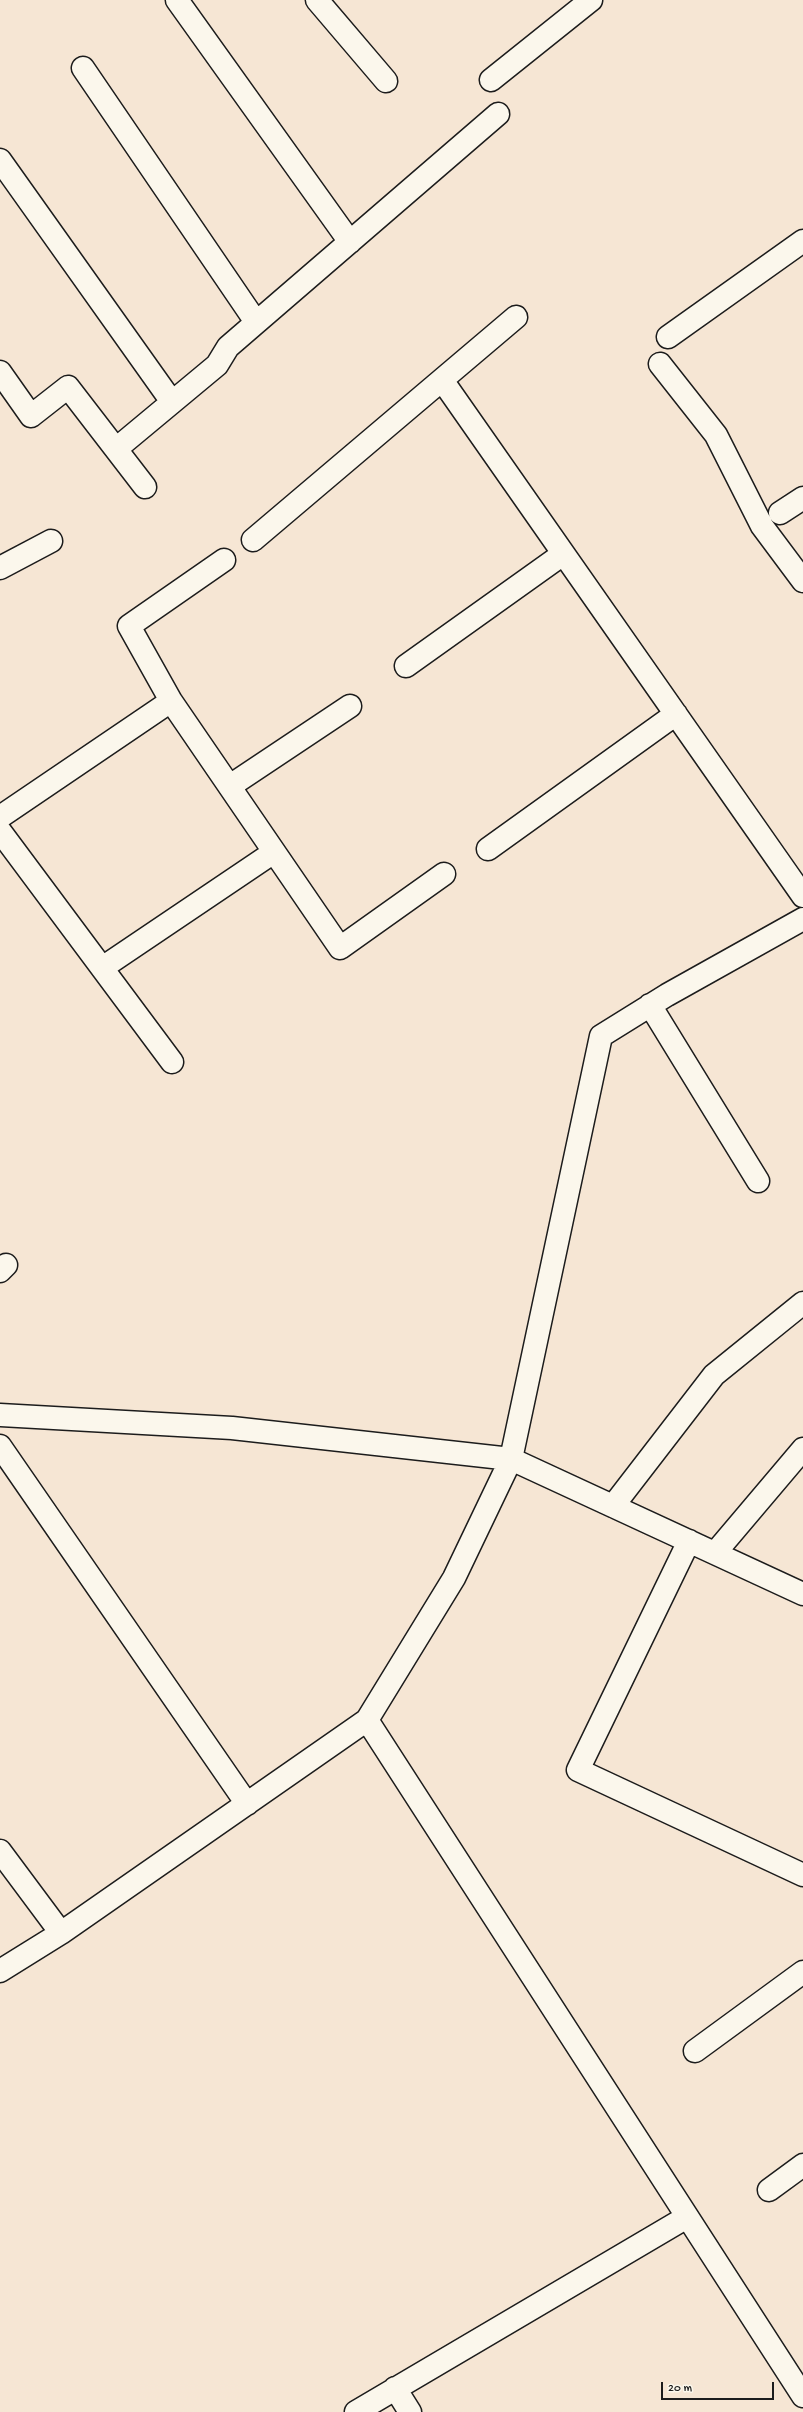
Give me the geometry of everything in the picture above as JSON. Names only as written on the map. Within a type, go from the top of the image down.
[{"type":"street","points":[[178,0],[350,242]]},
{"type":"street","points":[[317,0],[386,81]]},
{"type":"street","points":[[491,80],[591,0]]},
{"type":"street","points":[[83,68],[256,322]]},
{"type":"street","points":[[116,449],[217,365],[228,347],[498,114]]},
{"type":"street","points":[[0,160],[172,402]]},
{"type":"street","points":[[668,337],[803,241]]},
{"type":"street","points":[[253,540],[516,317]]},
{"type":"street","points":[[660,364],[716,435],[762,526],[803,581]]},
{"type":"street","points":[[0,372],[31,416],[68,387],[146,487]]},
{"type":"street","points":[[442,380],[803,896]]},
{"type":"street","points":[[780,513],[803,498]]},
{"type":"street","points":[[0,568],[51,542]]},
{"type":"street","points":[[406,666],[563,554]]},
{"type":"street","points":[[224,560],[129,626],[171,701],[340,948],[444,874]]},
{"type":"street","points":[[0,817],[171,701]]},
{"type":"street","points":[[230,786],[350,706]]},
{"type":"street","points":[[488,849],[676,714]]},
{"type":"street","points":[[0,831],[172,1062]]},
{"type":"street","points":[[102,968],[274,852]]},
{"type":"street","points":[[0,1971],[60,1933],[367,1720],[454,1578],[511,1459],[601,1036],[650,1005],[803,919]]},
{"type":"street","points":[[650,1005],[758,1181]]},
{"type":"street","points":[[613,1506],[714,1375],[803,1303]]},
{"type":"street","points":[[0,1414],[232,1428],[511,1459],[803,1594]]},
{"type":"street","points":[[0,1446],[247,1804]]},
{"type":"street","points":[[715,1553],[803,1448]]},
{"type":"street","points":[[688,1541],[578,1770],[803,1874]]},
{"type":"street","points":[[367,1720],[803,2396]]},
{"type":"street","points":[[0,1851],[60,1933]]},
{"type":"street","points":[[695,2051],[803,1972]]},
{"type":"street","points":[[769,2190],[803,2165]]},
{"type":"street","points":[[356,2412],[687,2217]]},
{"type":"street","points":[[395,2388],[410,2412]]}]
